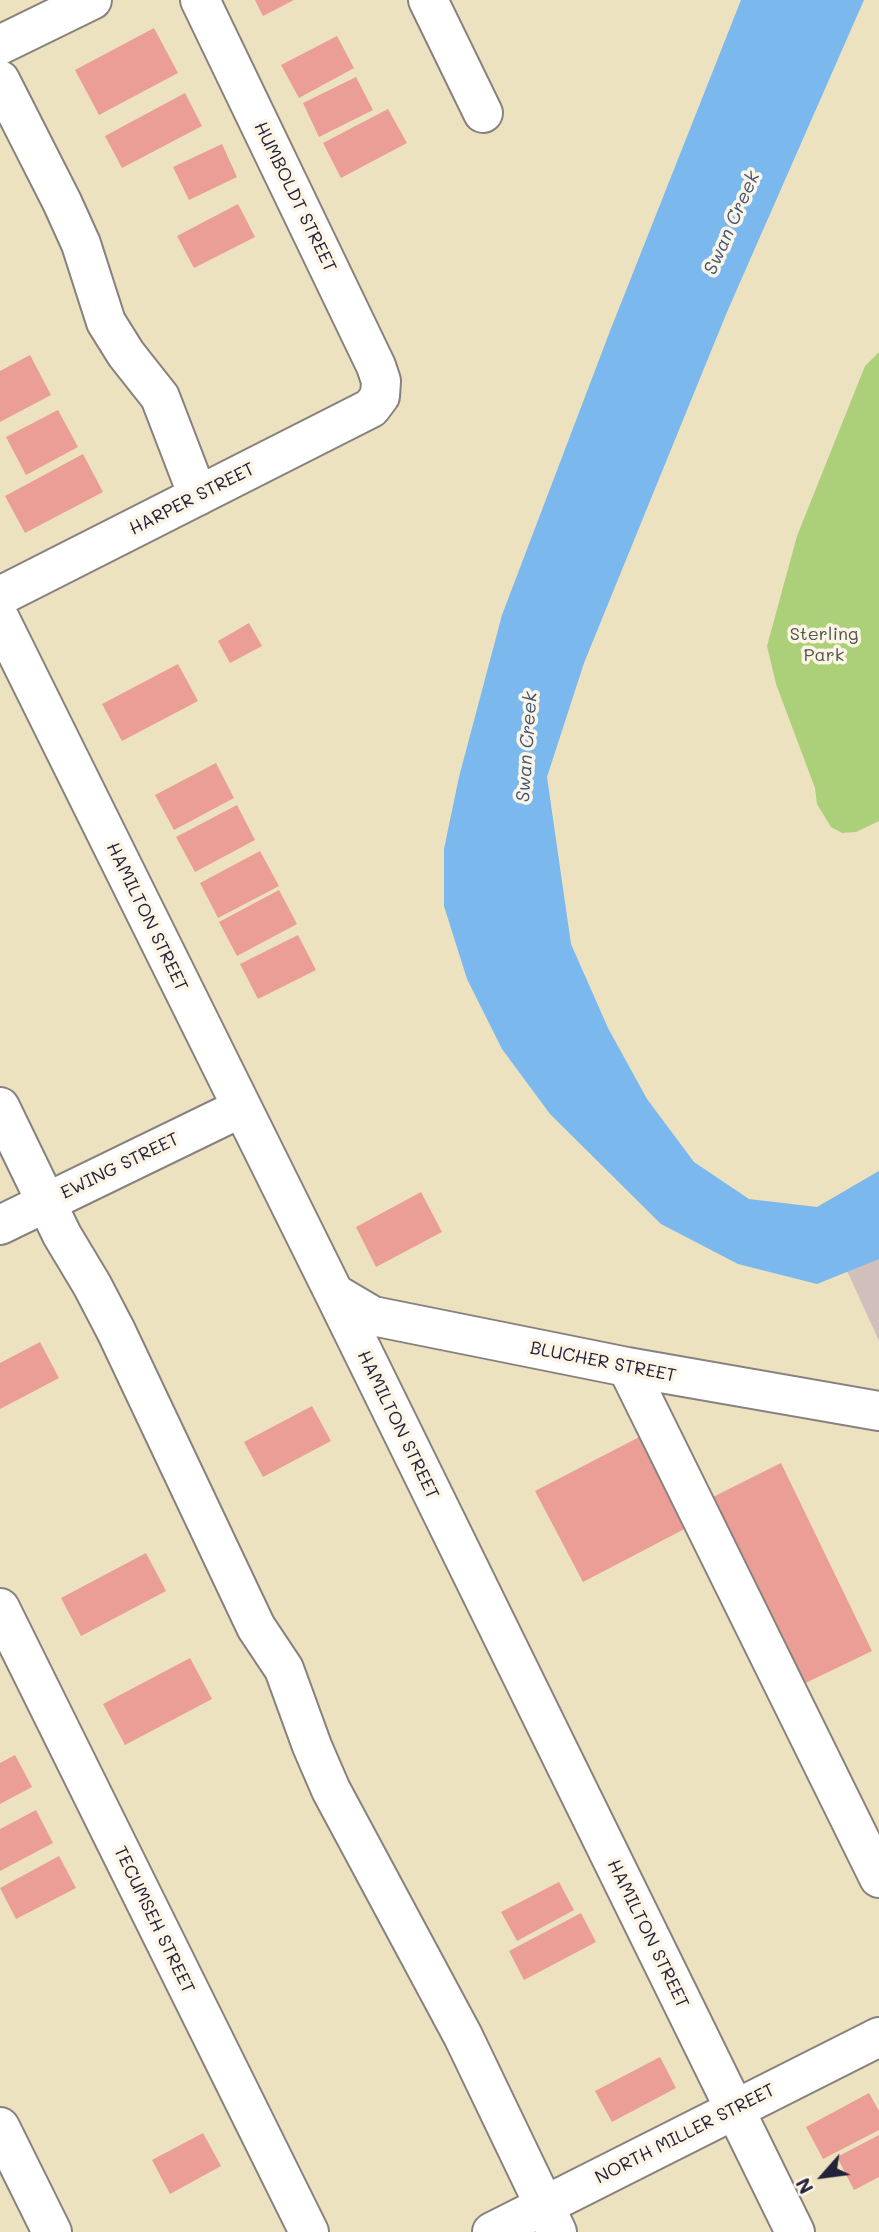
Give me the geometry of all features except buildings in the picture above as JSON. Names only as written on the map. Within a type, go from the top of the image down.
[{"type":"street","points":[[0,46],[92,0]]},
{"type":"street","name":"HUMBOLDT STREET","points":[[200,0],[376,366],[381,381],[380,397]]},
{"type":"street","points":[[428,0],[483,113]]},
{"type":"street","points":[[0,80],[62,202],[80,244],[106,322],[126,354],[160,397],[198,496]]},
{"type":"street","name":"HARPER STREET","points":[[0,596],[371,408],[380,397]]},
{"type":"street","name":"HAMILTON STREET","points":[[0,619],[794,2232]]},
{"type":"street","points":[[0,1107],[46,1202],[116,1331],[256,1627],[284,1669],[331,1790],[463,2036],[551,2219]]},
{"type":"street","name":"EWING STREET","points":[[0,1225],[241,1108]]},
{"type":"street","name":"BLUCHER STREET","points":[[334,1293],[373,1316],[627,1367],[879,1411]]},
{"type":"street","points":[[627,1367],[879,1878]]},
{"type":"street","name":"TECUMSEH STREET","points":[[0,1608],[309,2232]]},
{"type":"street","name":"NORTH MILLER STREET","points":[[492,2232],[551,2219],[734,2109],[879,2037]]},
{"type":"street","points":[[0,2127],[52,2232]]},
{"type":"shaded area","points":[[879,1171],[879,1341],[818,1207]]},
{"type":"green space","name":"Sterling Park","points":[[879,352],[879,821],[856,832],[842,833],[831,827],[817,804],[815,788],[776,684],[767,646],[797,536],[865,366]]},
{"type":"water","name":"Swan Creek","points":[[741,0],[864,0],[727,312],[584,663],[547,777],[571,944],[608,1028],[647,1099],[694,1162],[749,1199],[817,1207],[879,1171],[879,1259],[817,1284],[738,1264],[661,1224],[550,1114],[502,1049],[467,979],[444,906],[444,849],[459,777],[502,615],[610,331]]}]
